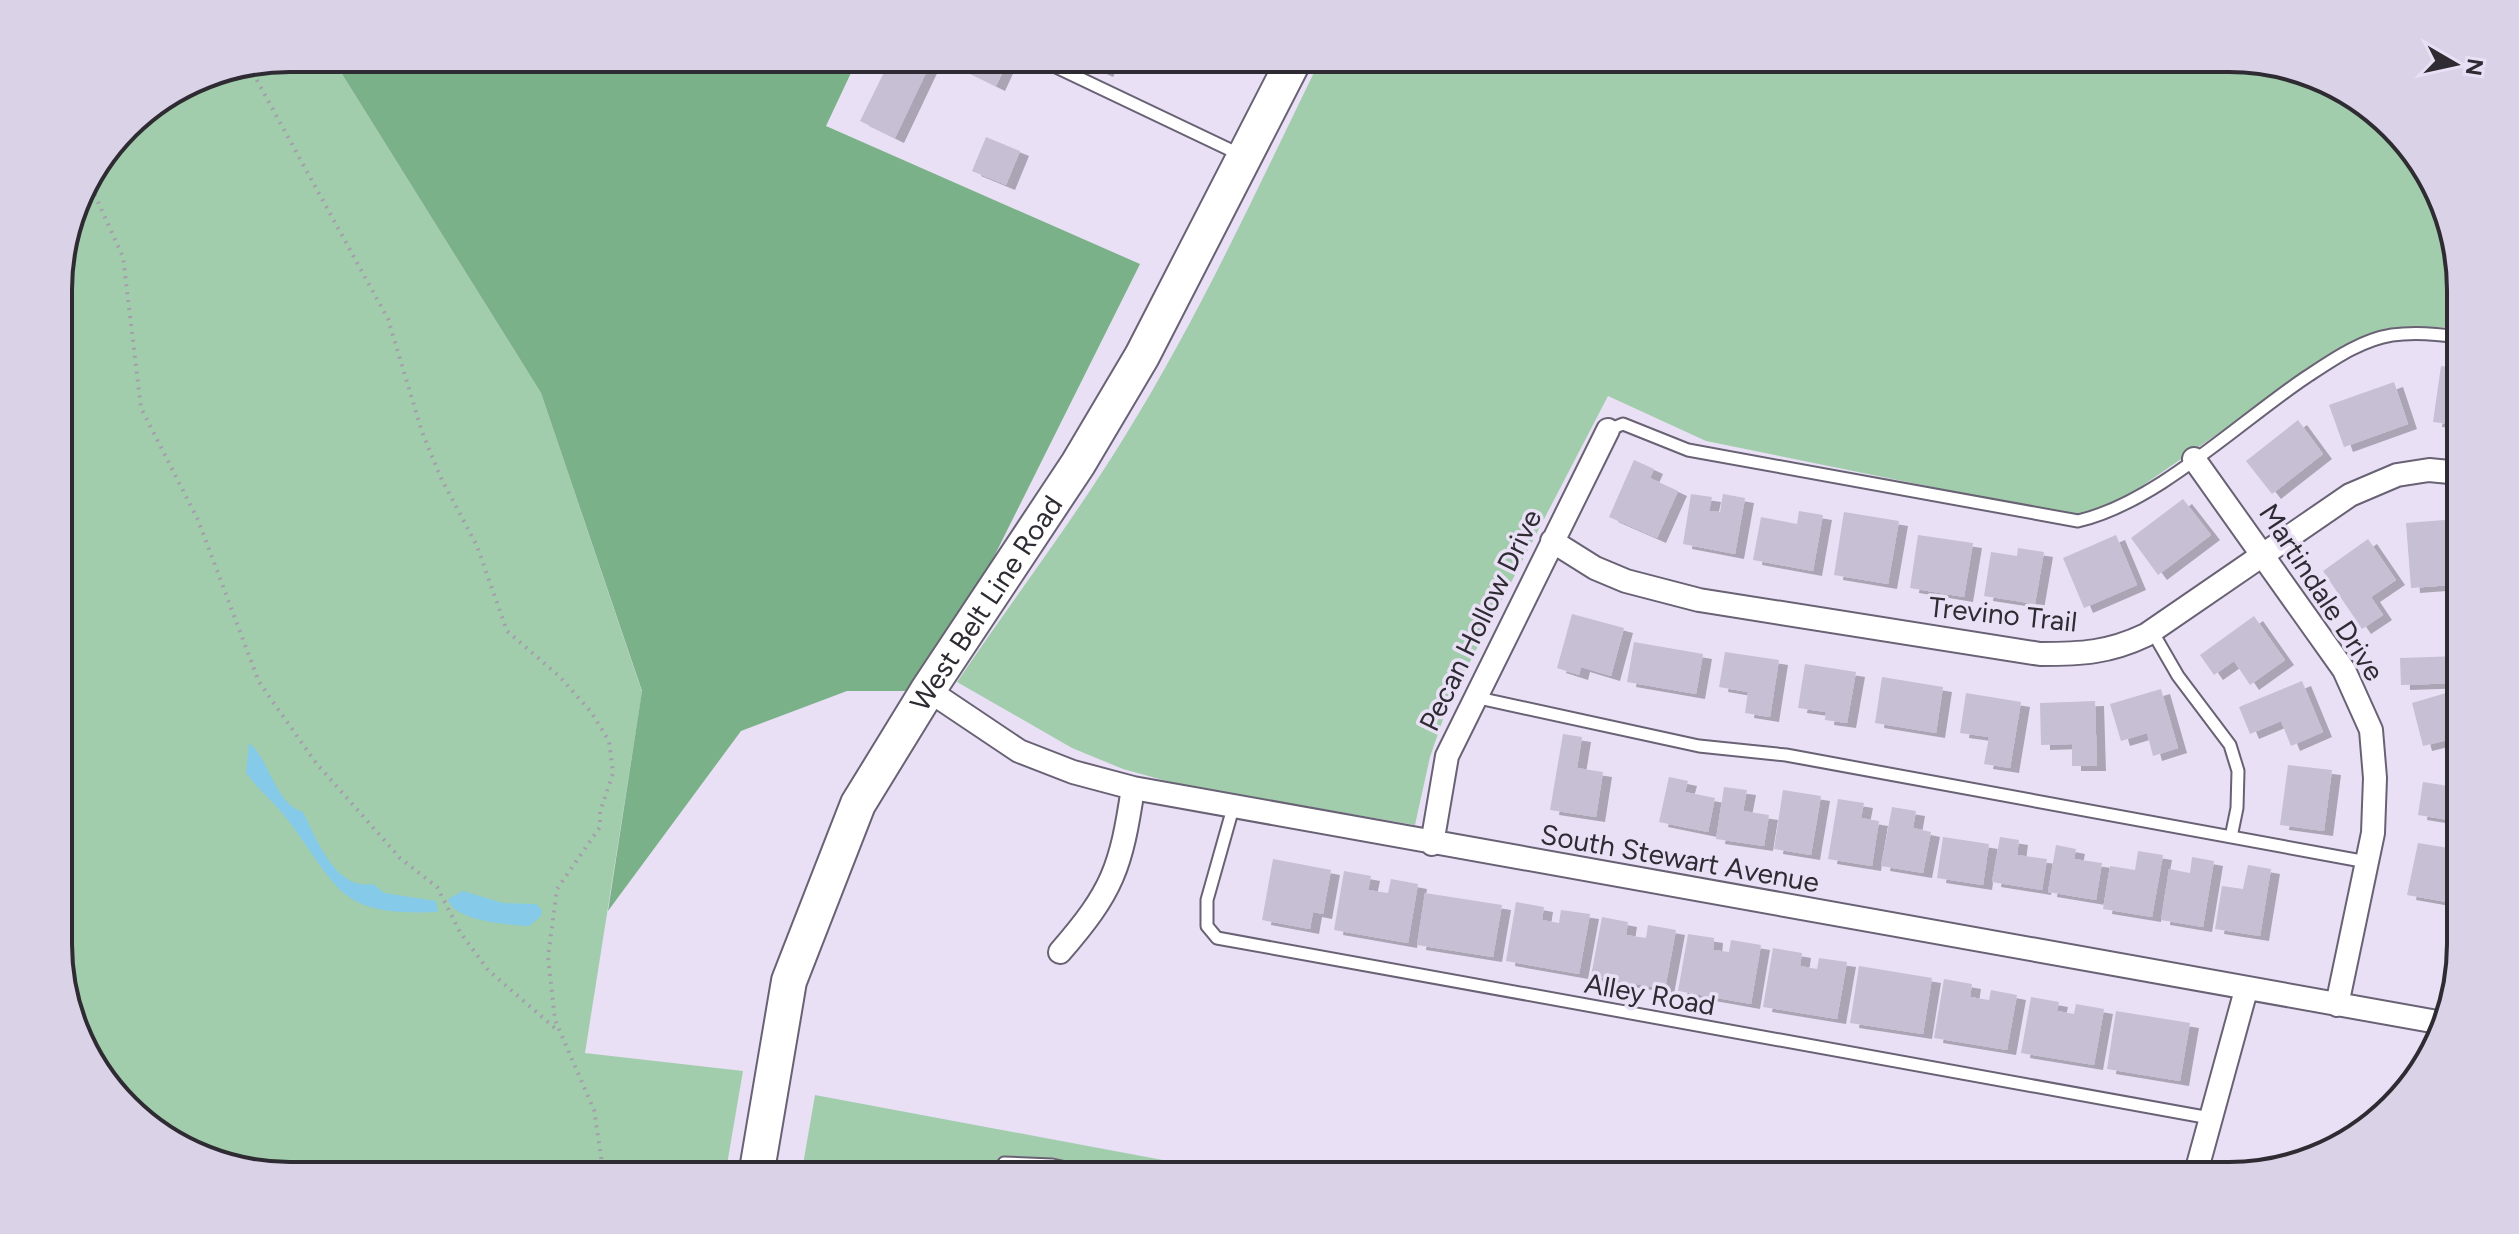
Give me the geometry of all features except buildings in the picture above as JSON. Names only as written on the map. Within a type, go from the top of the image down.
[{"type":"main road","name":"West Belt Line Road","points":[[758,1162],[789,981],[858,804],[928,690],[1086,451],[1142,356],[1288,72]]},
{"type":"street","name":"Pecan Hollow Drive","points":[[1432,844],[1447,756],[1473,697],[1608,430]]},
{"type":"street","name":"Martindale Drive","points":[[2194,459],[2264,553],[2344,670],[2371,730],[2375,778],[2373,833],[2337,1005]]},
{"type":"street","name":"Trevino Trail","points":[[1552,541],[1595,568],[1626,581],[1699,600],[2040,654],[2081,654],[2117,649],[2152,631],[2350,495],[2397,475],[2429,470],[2447,472]]},
{"type":"street","name":"South Stewart Avenue","points":[[928,690],[1019,751],[1073,772],[1133,788],[2432,1021]]},
{"type":"street","points":[[1060,952],[1086,922],[1120,864],[1133,788]]},
{"type":"street","points":[[2199,1162],[2246,990]]},
{"type":"lane","points":[[1067,72],[1245,157]]},
{"type":"lane","points":[[1608,430],[1623,424],[1703,453],[2078,521],[2107,514],[2194,459],[2286,391],[2361,344],[2392,335],[2447,337]]},
{"type":"lane","points":[[2152,631],[2178,676],[2230,745],[2238,771],[2237,808],[2231,837]]},
{"type":"lane","points":[[1473,697],[1699,746],[1786,755],[2367,862]]},
{"type":"lane","name":"Alley Road","points":[[1233,808],[1207,900],[1207,926],[1217,938],[2210,1118]]},
{"type":"path","points":[[254,75],[388,319],[422,432],[441,478],[477,546],[507,631],[560,677],[591,712],[609,741],[613,773],[600,812],[600,827],[557,889],[553,901],[549,986],[560,1033],[594,1110],[602,1162]]},
{"type":"path","points":[[94,194],[123,257],[141,408],[198,520],[259,682],[316,763],[400,858],[437,887],[460,932],[488,970],[560,1033]]},
{"type":"green space","points":[[290,72],[341,72],[541,393],[642,692],[585,1053],[743,1071],[727,1162],[276,1162],[220,1150],[181,1133],[136,1098],[101,1053],[79,1000],[72,944],[72,276],[79,234],[94,194],[109,169],[146,126],[181,101],[234,79]]},
{"type":"green space","points":[[341,72],[851,72],[826,126],[1140,264],[927,691],[847,691],[741,731],[608,911],[642,691],[541,393]]},
{"type":"green space","points":[[1314,72],[2243,72],[2299,84],[2338,101],[2362,117],[2402,157],[2418,181],[2440,234],[2445,262],[2447,327],[2396,327],[2354,340],[2107,510],[2075,516],[1706,441],[1608,396],[1449,702],[1430,757],[1415,825],[1177,784],[1123,769],[1072,748],[957,682],[1085,499],[1125,436],[1179,344]]},
{"type":"green space","points":[[815,1095],[1173,1162],[803,1162]]},
{"type":"water","points":[[249,743],[286,800],[303,812],[321,848],[338,871],[360,884],[373,884],[384,893],[436,901],[438,912],[380,909],[345,894],[282,813],[246,773]]},
{"type":"water","points":[[463,891],[503,903],[536,904],[542,910],[541,916],[529,926],[471,917],[452,906],[448,899]]}]
